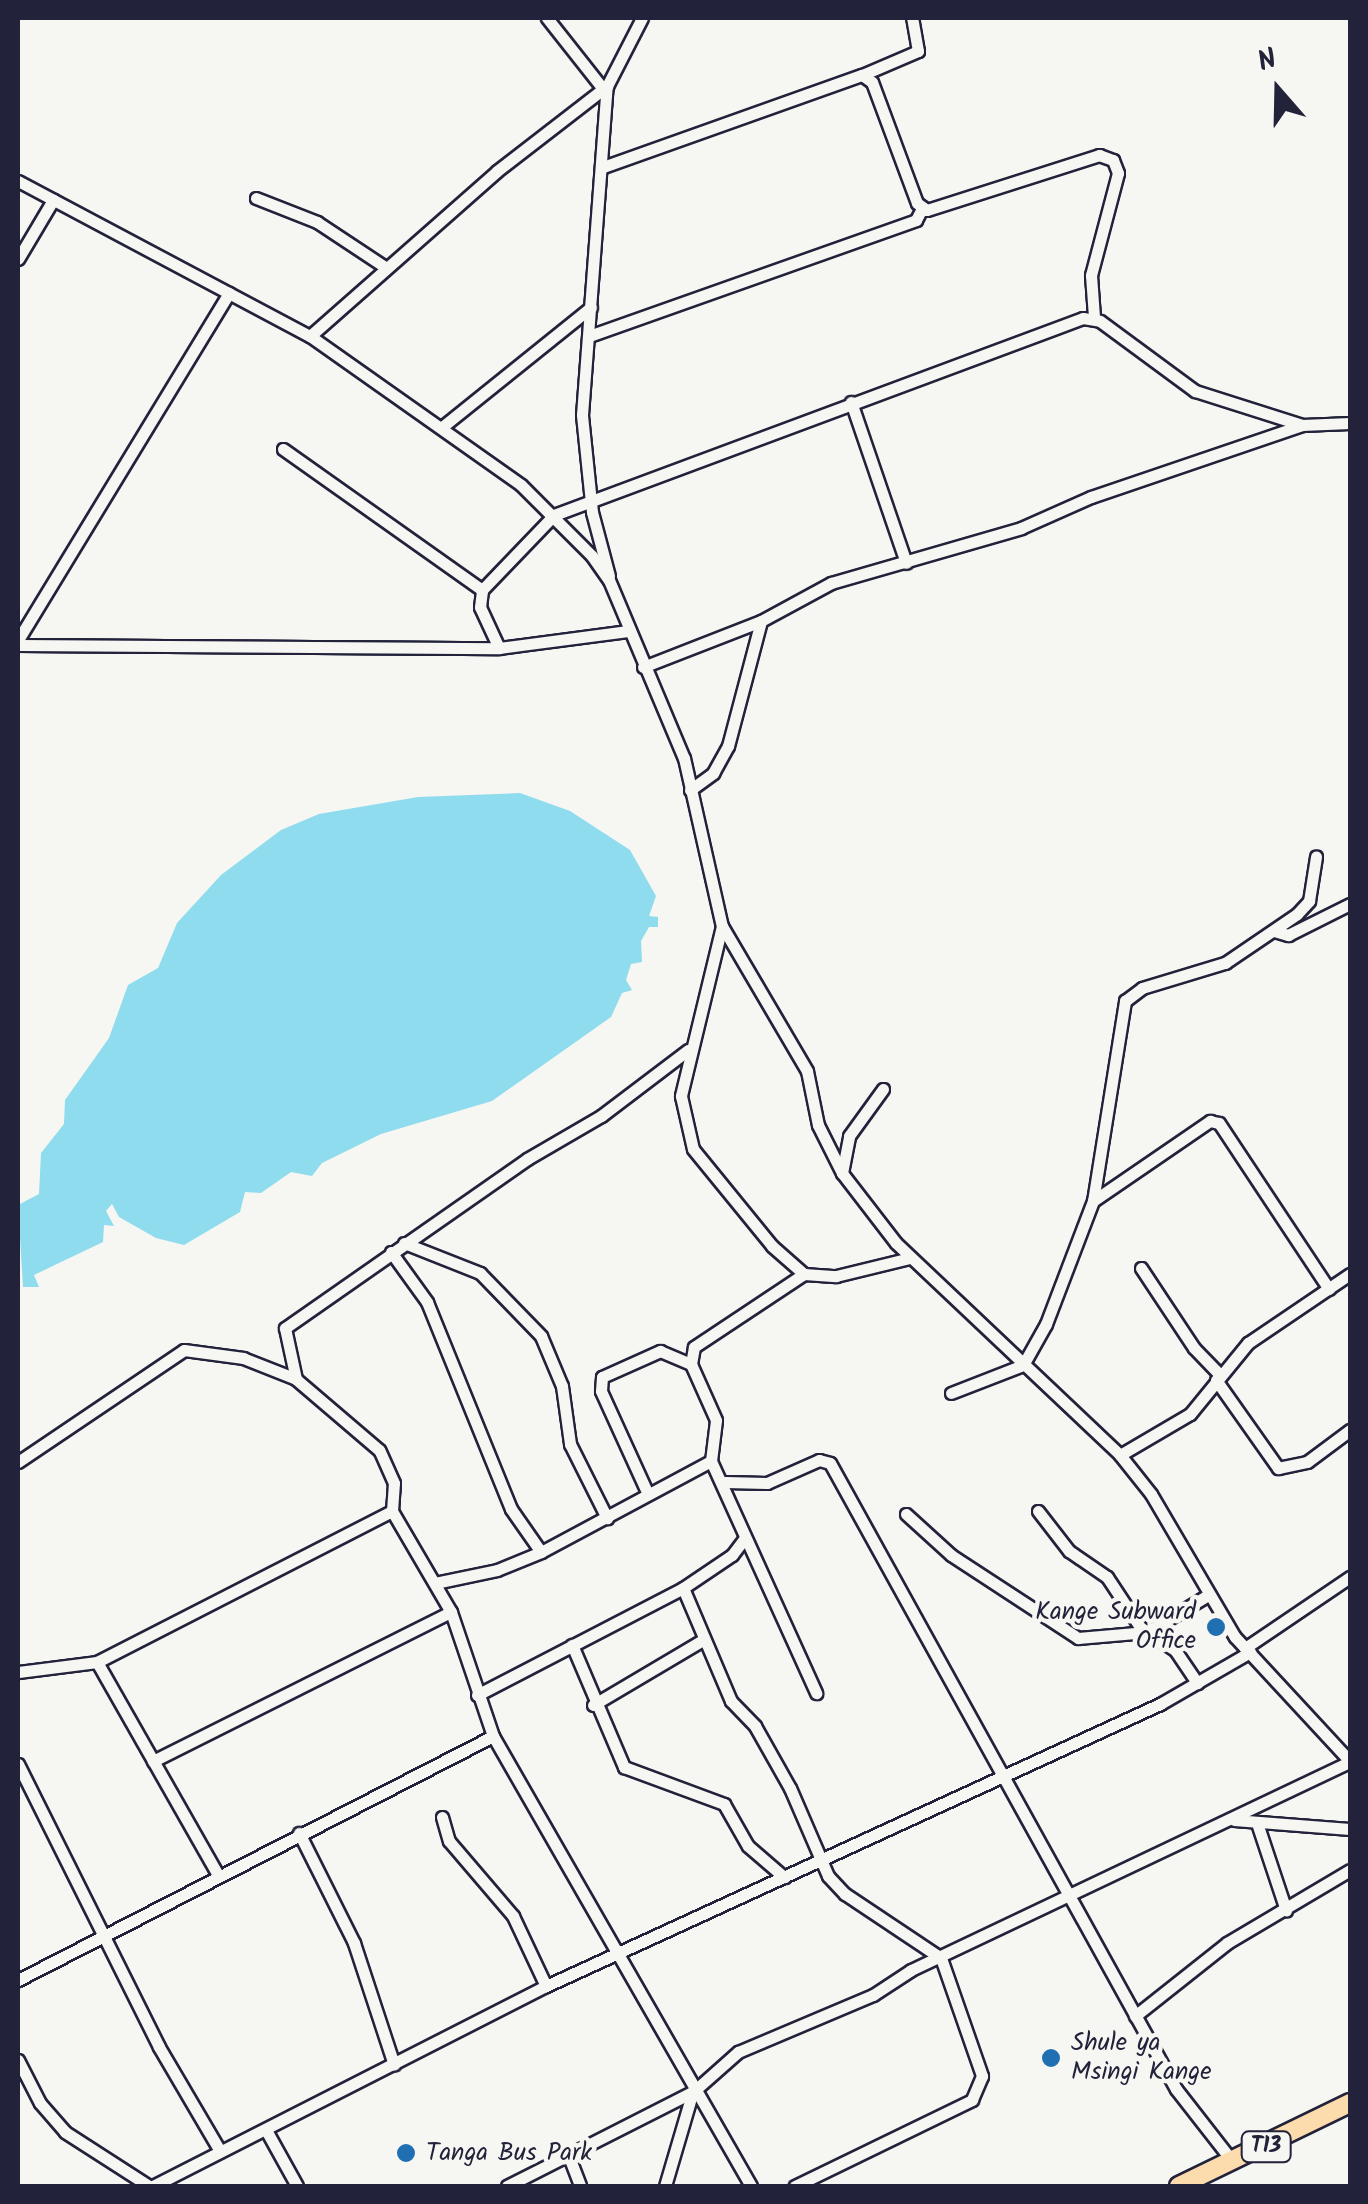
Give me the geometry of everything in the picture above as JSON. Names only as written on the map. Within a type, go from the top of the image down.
[{"type":"highway","name":"T13","points":[[1179,2186],[1350,2103]]},
{"type":"street","points":[[508,2186],[694,2091],[738,2052],[1070,1898],[1350,1762],[1248,1650],[1208,1595],[1151,1494],[1120,1455],[910,1258],[842,1173],[818,1125],[803,1062],[722,926],[684,758],[609,580],[590,500],[582,434],[604,166],[605,87],[547,18]]},
{"type":"street","points":[[310,336],[385,267],[605,87],[642,18]]},
{"type":"street","points":[[604,166],[862,75],[918,51],[912,18]]},
{"type":"street","points":[[862,75],[872,82],[922,208]]},
{"type":"street","points":[[589,336],[916,220],[922,208],[1099,155],[1113,160],[1118,173],[1091,275],[1094,317],[1195,391],[1302,425]]},
{"type":"street","points":[[18,181],[310,336],[442,427],[554,515],[609,580]]},
{"type":"street","points":[[256,198],[316,222],[385,267]]},
{"type":"street","points":[[18,259],[54,200]]},
{"type":"street","points":[[18,643],[229,293]]},
{"type":"street","points":[[442,427],[592,307]]},
{"type":"street","points":[[499,648],[480,607],[482,590],[554,515],[851,402],[1094,317]]},
{"type":"street","points":[[851,402],[906,563]]},
{"type":"street","points":[[643,667],[761,621],[831,583],[1021,528],[1091,497],[1302,425],[1350,423]]},
{"type":"street","points":[[283,449],[482,590]]},
{"type":"street","points":[[690,790],[713,773],[728,746],[761,621]]},
{"type":"street","points":[[18,643],[499,648],[628,631]]},
{"type":"street","points":[[952,1394],[1023,1364],[1052,1310],[1092,1201],[1131,993],[1225,963],[1307,906],[1316,857]]},
{"type":"street","points":[[1274,930],[1288,935],[1350,904]]},
{"type":"street","points":[[722,926],[688,1050],[681,1096],[693,1150],[772,1246],[804,1274]]},
{"type":"street","points":[[296,1379],[285,1328],[404,1242],[601,1116],[688,1050]]},
{"type":"street","points":[[842,1173],[849,1136],[882,1088]]},
{"type":"street","points":[[1092,1201],[1178,1140],[1210,1121],[1219,1123],[1329,1289]]},
{"type":"street","points":[[404,1242],[480,1273],[541,1336],[562,1386],[570,1444],[607,1518]]},
{"type":"street","points":[[391,1252],[427,1302],[510,1509],[541,1552]]},
{"type":"street","points":[[816,1693],[744,1538],[725,1482],[711,1461],[716,1420],[691,1364],[694,1347],[804,1274],[836,1276],[910,1258]]},
{"type":"street","points":[[1141,1268],[1278,1468],[1307,1462],[1350,1430]]},
{"type":"street","points":[[1120,1455],[1190,1414],[1248,1343],[1350,1274]]},
{"type":"street","points":[[18,1462],[184,1350],[243,1358],[296,1379],[379,1450],[394,1483],[392,1512],[452,1612],[493,1736],[612,1954],[750,2186]]},
{"type":"street","points":[[647,1492],[601,1391],[602,1377],[660,1351],[691,1364]]},
{"type":"street","points":[[725,1482],[767,1483],[819,1460],[830,1463],[1134,2016],[1199,2125],[1232,2162]]},
{"type":"street","points":[[435,1583],[497,1570],[541,1552],[711,1461]]},
{"type":"street","points":[[1038,1511],[1069,1551],[1107,1577],[1147,1632],[1175,1650],[1197,1683]]},
{"type":"street","points":[[18,1672],[97,1662],[392,1512]]},
{"type":"street","points":[[906,1514],[951,1555],[1078,1638],[1147,1632],[1208,1595]]},
{"type":"street","points":[[477,1695],[683,1588],[732,1555],[744,1538]]},
{"type":"street","points":[[18,2060],[21,2076],[65,2132],[151,2186],[612,1954],[820,1861],[1197,1683],[1350,1576]]},
{"type":"street","points":[[683,1588],[731,1701],[755,1726],[790,1788],[820,1861],[844,1894],[941,1958],[982,2076],[981,2090],[795,2186]]},
{"type":"street","points":[[153,1761],[452,1612]]},
{"type":"street","points":[[594,1705],[703,1640]]},
{"type":"street","points":[[572,1645],[594,1705],[624,1767],[724,1804],[748,1846],[784,1877]]},
{"type":"street","points":[[97,1662],[217,1874]]},
{"type":"street","points":[[18,1980],[102,1932],[493,1736]]},
{"type":"street","points":[[18,1764],[159,2047],[220,2150]]},
{"type":"street","points":[[442,1817],[449,1841],[514,1916],[546,1986]]},
{"type":"street","points":[[1234,1820],[1258,1826],[1350,1830]]},
{"type":"street","points":[[1258,1826],[1286,1910]]},
{"type":"street","points":[[299,1833],[354,1943],[394,2065]]},
{"type":"street","points":[[1134,2016],[1228,1943],[1350,1870]]},
{"type":"street","points":[[665,2186],[694,2091]]},
{"type":"street","points":[[266,2130],[296,2186]]},
{"type":"street","points":[[568,2154],[580,2186]]},
{"type":"water","points":[[520,793],[570,811],[630,850],[656,896],[649,916],[658,917],[658,927],[649,927],[641,941],[642,962],[631,964],[626,980],[632,990],[622,993],[611,1017],[492,1101],[381,1134],[322,1163],[312,1176],[291,1172],[261,1193],[245,1192],[240,1212],[184,1245],[156,1238],[119,1217],[112,1204],[106,1211],[114,1226],[104,1225],[103,1242],[34,1275],[39,1287],[23,1287],[18,1205],[39,1194],[41,1153],[64,1124],[65,1100],[109,1038],[128,985],[158,968],[177,923],[221,875],[281,830],[319,814],[418,797]]},
{"type":"place","name":"Kange Subward Office","points":[[1216,1627]]},
{"type":"place","name":"Shule ya Msingi Kange","points":[[1051,2058]]},
{"type":"place","name":"Tanga Bus Park","points":[[406,2153]]}]
